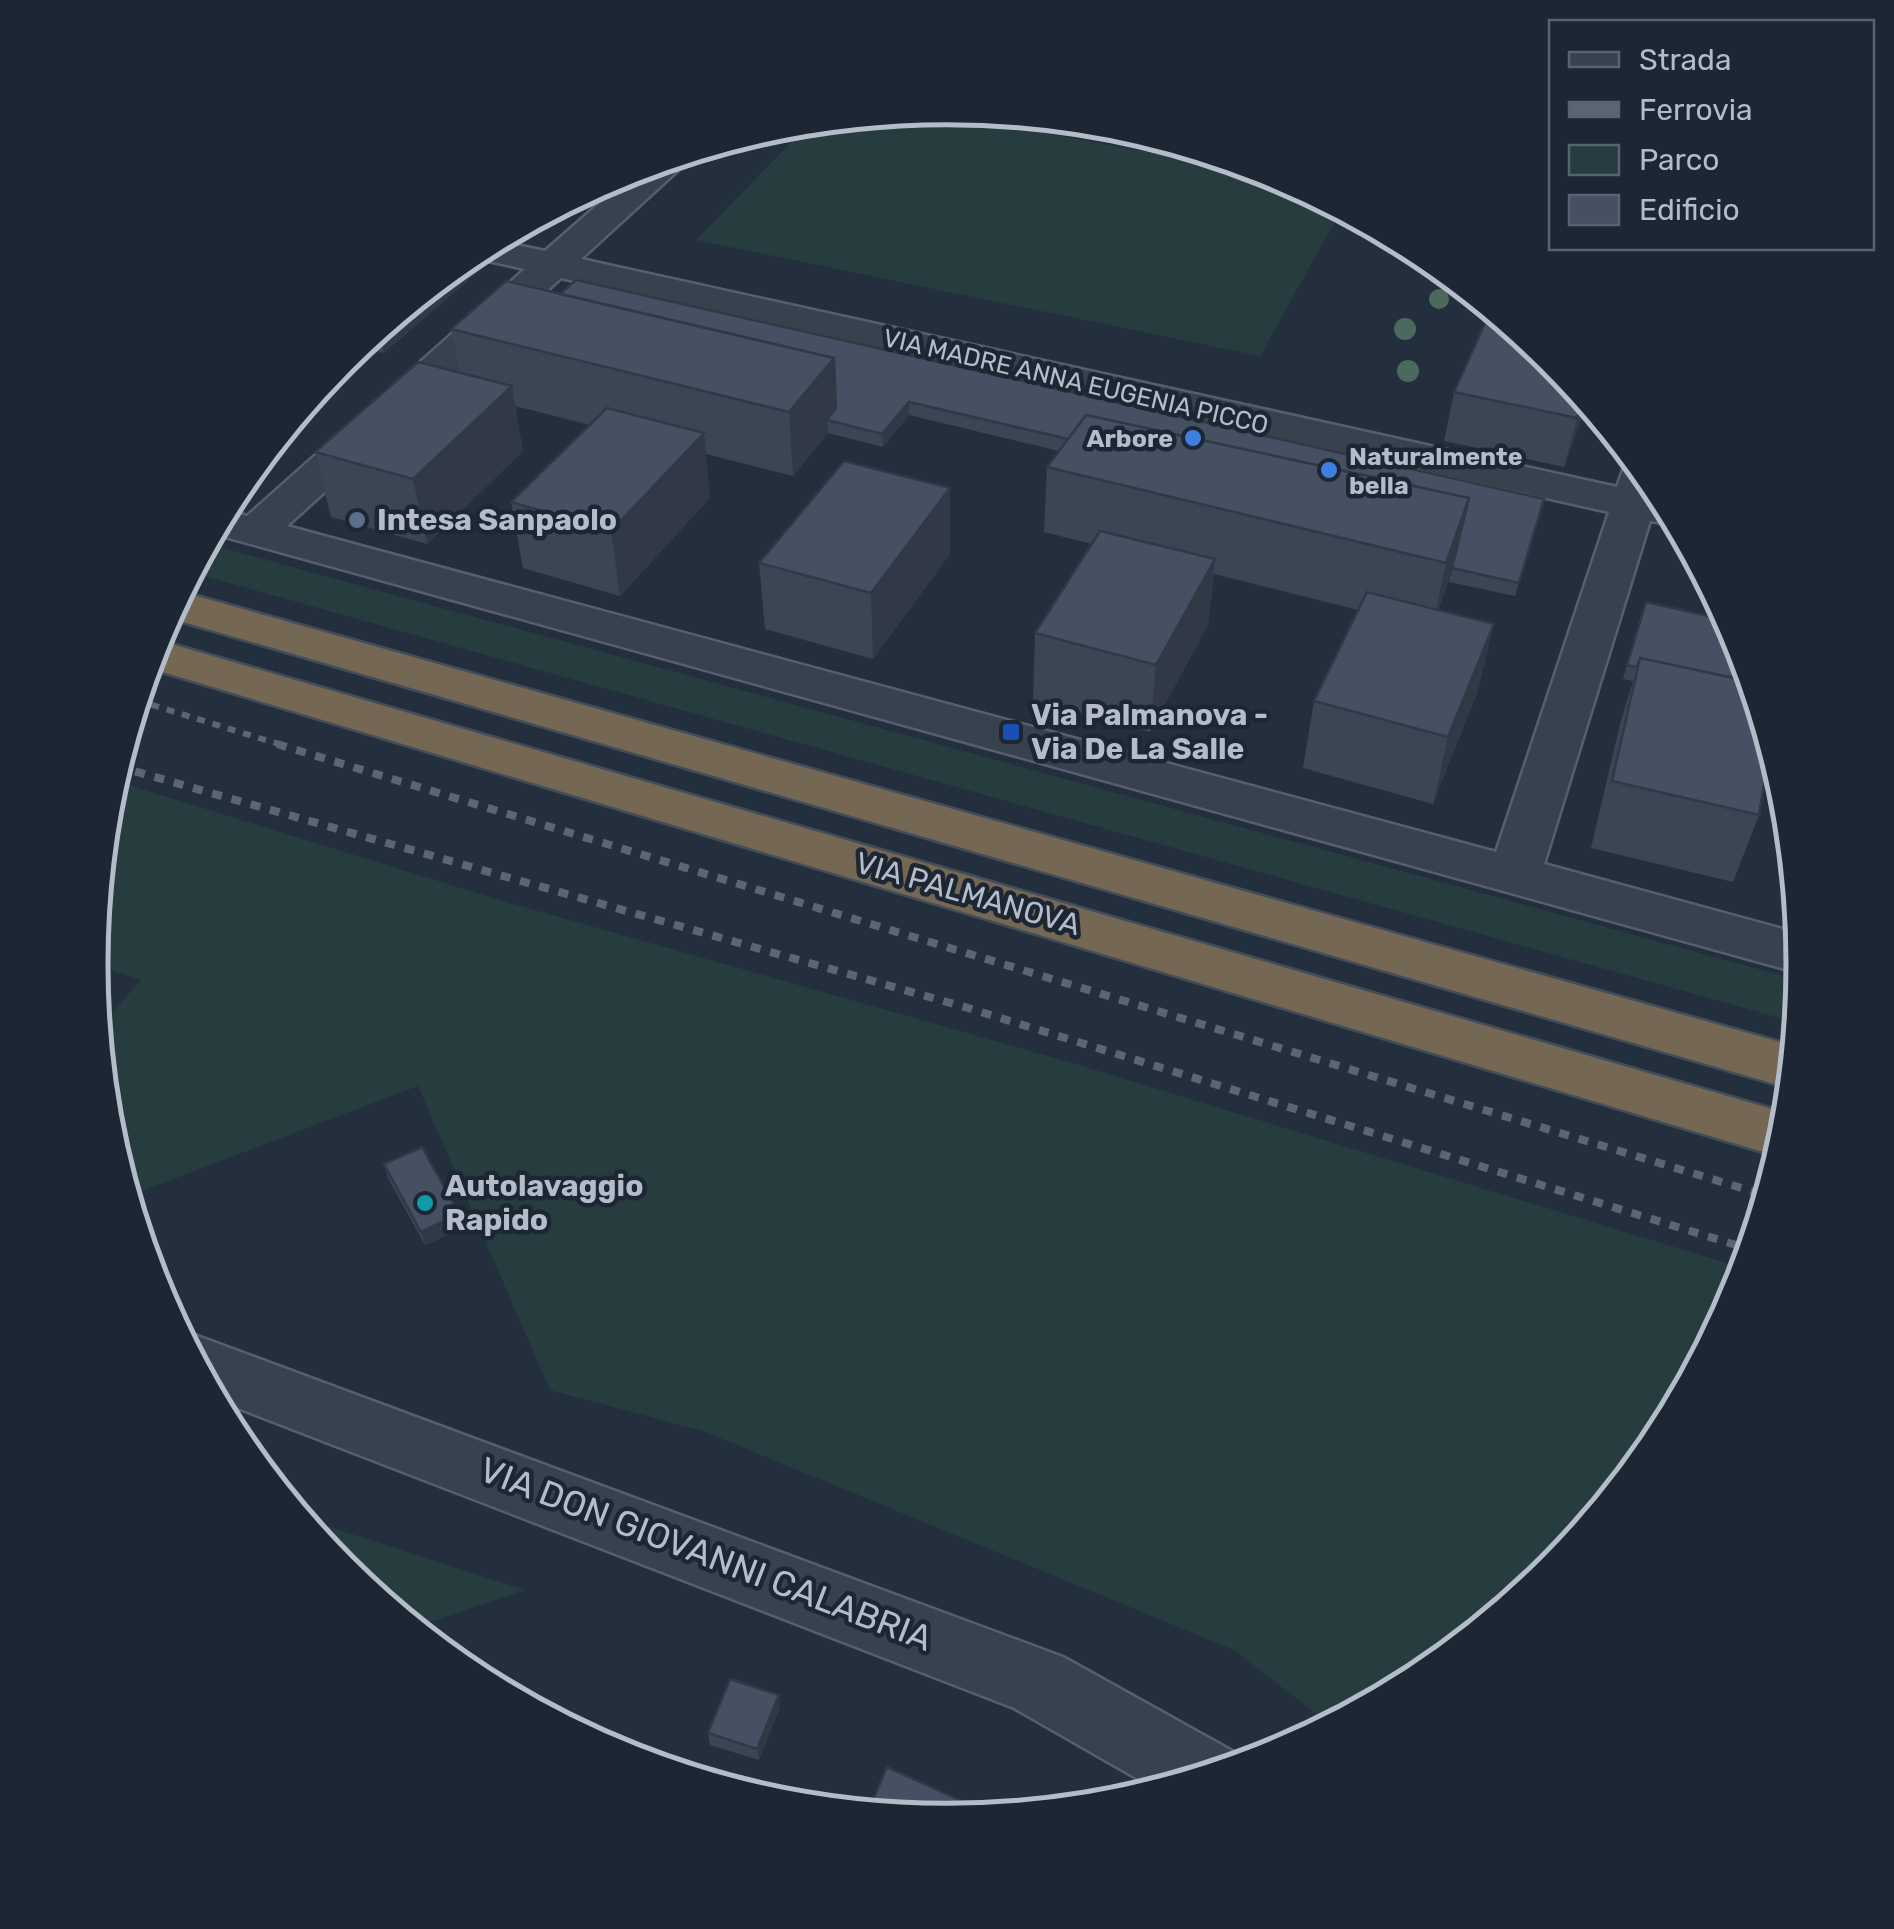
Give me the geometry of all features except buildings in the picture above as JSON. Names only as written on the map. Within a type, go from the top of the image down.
[{"type":"highway","name":"VIA PALMANOVA","points":[[187,608],[1780,1064]]},
{"type":"highway","name":"VIA PALMANOVA","points":[[166,658],[1769,1131]]},
{"type":"street","points":[[236,526],[552,265],[645,182]]},
{"type":"street","name":"VIA MADRE ANNA EUGENIA PICCO","points":[[501,253],[1642,494]]},
{"type":"street","points":[[1514,877],[1648,502]]},
{"type":"street","points":[[236,526],[1786,949]]},
{"type":"street","name":"VIA DON GIOVANNI CALABRIA","points":[[212,1370],[1000,1667],[1111,1720],[1190,1767]]},
{"type":"green space","points":[[947,125],[1020,129],[1173,157],[1268,189],[1335,221],[1260,356],[696,240],[794,139],[837,132]]},
{"type":"green space","points":[[219,547],[1786,977],[1785,1019],[203,576]]},
{"type":"green space","points":[[128,785],[503,901],[1069,1062],[1731,1264],[1674,1384],[1613,1476],[1578,1518],[1501,1596],[1458,1631],[1367,1692],[1319,1716],[1234,1650],[703,1431],[550,1390],[418,1086],[139,1192],[124,1128],[109,1016],[141,980],[108,969],[109,910]]},
{"type":"green space","points":[[322,1524],[525,1590],[426,1623],[393,1596]]},
{"type":"railway","points":[[149,704],[285,746]]},
{"type":"railway","points":[[277,744],[1755,1192]]},
{"type":"railway","points":[[131,770],[968,1008],[1738,1246]]},
{"type":"place","name":"Arbore","points":[[1193,438]]},
{"type":"place","name":"Naturalmente bella","points":[[1329,470]]},
{"type":"place","name":"Intesa Sanpaolo","points":[[357,520]]},
{"type":"place","name":"Via Palmanova - Via De La Salle","points":[[1011,732]]},
{"type":"place","name":"Autolavaggio Rapido","points":[[425,1203]]}]
